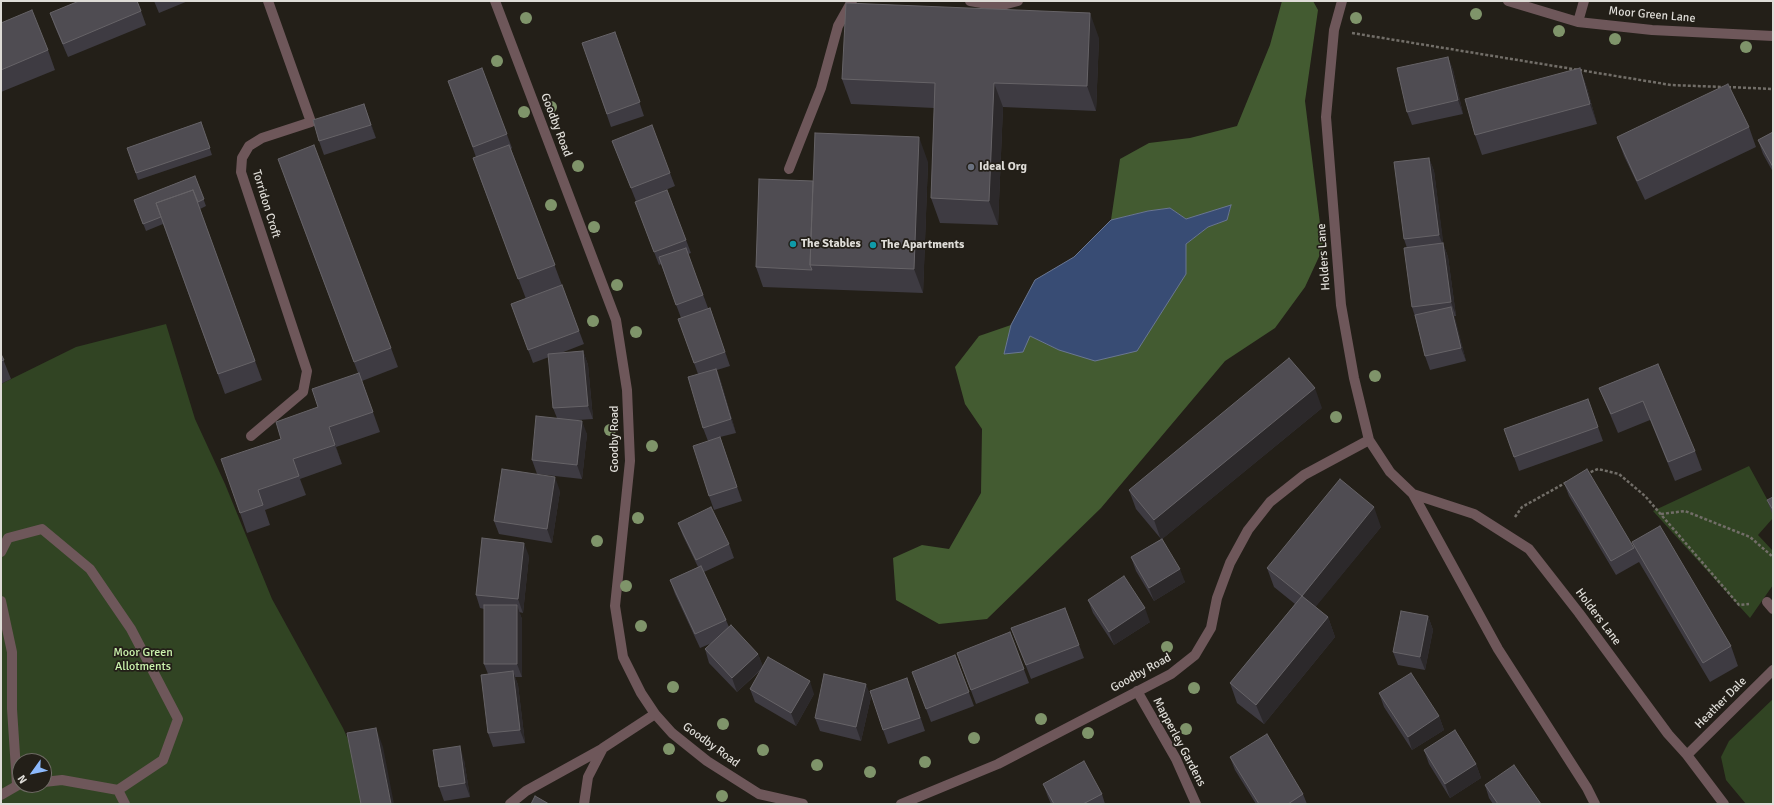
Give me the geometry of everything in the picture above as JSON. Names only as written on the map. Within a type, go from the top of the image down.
[{"type":"street","name":"Torridon Croft","points":[[251,436],[303,392],[307,371],[241,172],[242,158],[249,146],[262,138],[312,122],[268,1]]},
{"type":"street","name":"Goodby Road","points":[[495,1],[616,320],[627,390],[630,461],[615,606],[623,657],[641,693],[655,714],[672,733],[707,761],[759,794],[803,804]]},
{"type":"street","points":[[789,170],[821,88],[838,26],[852,1]]},
{"type":"street","points":[[970,1],[999,6],[1018,1]]},
{"type":"street","name":"Holders Lane","points":[[1342,1],[1334,30],[1326,117],[1341,305],[1354,378],[1369,440],[1390,472],[1414,494],[1498,649],[1587,788],[1595,804]]},
{"type":"street","name":"Moor Green Lane","points":[[1508,1],[1578,22],[1652,30],[1773,36]]},
{"type":"street","points":[[1578,22],[1584,1]]},
{"type":"street","name":"Goodby Road","points":[[901,804],[998,764],[1171,674],[1195,655],[1211,628],[1217,598],[1230,563],[1248,530],[1270,502],[1304,474],[1369,440]]},
{"type":"street","name":"Holders Lane","points":[[1414,494],[1474,514],[1529,549],[1579,613],[1668,734],[1687,755],[1724,804]]},
{"type":"street","points":[[1,552],[8,538],[42,529],[90,569],[131,629],[178,720],[163,760],[118,790],[62,780],[52,781]]},
{"type":"street","points":[[1,601],[12,652],[12,709],[16,753]]},
{"type":"street","name":"Heather Dale","points":[[1687,755],[1773,670]]},
{"type":"street","name":"Mapperley Gardens","points":[[1137,692],[1176,759],[1196,804]]},
{"type":"street","points":[[510,804],[530,793],[655,714]]},
{"type":"street","points":[[584,804],[588,777],[602,748]]},
{"type":"street","points":[[1,795],[12,788]]},
{"type":"street","points":[[118,790],[125,804]]},
{"type":"path","points":[[1334,30],[1671,86],[1773,89]]},
{"type":"path","points":[[1584,474],[1598,469],[1619,474],[1645,496],[1739,605],[1770,606]]},
{"type":"path","points":[[1504,533],[1522,506],[1570,481]]},
{"type":"path","points":[[1661,514],[1685,511],[1750,537],[1773,556]]},
{"type":"green space","points":[[1282,1],[1313,1],[1318,10],[1305,101],[1323,248],[1305,287],[1275,328],[1225,361],[1101,508],[987,619],[939,624],[896,600],[893,558],[922,545],[949,549],[981,493],[982,429],[965,404],[955,367],[979,336],[1011,325],[1005,354],[1030,336],[1059,350],[1186,274],[1186,244],[1208,227],[1227,220],[1231,206],[1186,219],[1170,208],[1148,211],[1111,220],[1120,159],[1149,143],[1190,138],[1237,126],[1270,45]]},
{"type":"green space","name":"Moor Green Allotments","points":[[166,324],[195,419],[225,484],[272,599],[343,728],[354,753],[365,804],[1,804],[1,384],[76,347]]},
{"type":"green space","points":[[1749,466],[1773,510],[1773,518],[1758,535],[1773,551],[1773,585],[1750,618],[1653,511]]},
{"type":"green space","points":[[1773,699],[1773,804],[1746,804],[1726,780],[1721,757],[1729,741]]},
{"type":"water","points":[[1231,205],[1227,220],[1208,227],[1186,244],[1186,274],[1137,351],[1095,361],[1059,350],[1030,336],[1023,352],[1004,354],[1011,325],[1035,280],[1074,257],[1111,220],[1148,211],[1170,208],[1186,219]]},
{"type":"building","points":[[79,1],[137,1],[141,11],[63,44],[50,13]]},
{"type":"building","name":"Ideal Org","points":[[846,3],[1090,13],[1087,86],[994,83],[989,201],[931,198],[935,83],[842,79]]},
{"type":"building","points":[[32,10],[48,50],[1,70],[1,23]]},
{"type":"building","points":[[615,32],[640,102],[607,114],[582,43]]},
{"type":"building","points":[[1448,57],[1458,100],[1407,112],[1397,68]]},
{"type":"building","points":[[482,68],[507,134],[473,147],[448,81]]},
{"type":"building","points":[[1580,68],[1590,104],[1475,135],[1465,99]]},
{"type":"building","points":[[1728,84],[1749,127],[1637,181],[1617,137]]},
{"type":"building","points":[[364,104],[371,125],[319,141],[313,120]]},
{"type":"building","points":[[201,122],[210,148],[136,173],[127,148]]},
{"type":"building","points":[[652,125],[670,173],[631,188],[612,141]]},
{"type":"building","points":[[1773,132],[1773,167],[1758,140]]},
{"type":"building","name":"The Apartments","points":[[815,133],[919,137],[914,269],[810,265]]},
{"type":"building","points":[[314,145],[391,348],[354,362],[278,159]]},
{"type":"building","points":[[509,145],[555,265],[518,279],[473,158]]},
{"type":"building","points":[[1429,158],[1439,235],[1404,239],[1394,162]]},
{"type":"building","points":[[195,176],[204,199],[198,202],[193,190],[156,203],[161,217],[143,224],[134,200]]},
{"type":"building","name":"The Stables","points":[[759,179],[813,181],[810,265],[812,270],[756,267]]},
{"type":"building","points":[[193,190],[255,361],[218,374],[156,203]]},
{"type":"building","points":[[667,190],[686,240],[654,252],[635,202]]},
{"type":"building","points":[[1443,243],[1451,302],[1412,307],[1404,248]]},
{"type":"building","points":[[686,248],[703,295],[676,305],[659,257]]},
{"type":"building","points":[[562,285],[579,331],[528,350],[511,304]]},
{"type":"building","points":[[1451,307],[1461,348],[1425,356],[1415,315]]},
{"type":"building","points":[[710,308],[725,352],[694,363],[678,319]]},
{"type":"building","points":[[583,351],[588,406],[553,408],[548,354]]},
{"type":"building","points":[[1,354],[4,360],[1,361]]},
{"type":"building","points":[[1289,358],[1315,388],[1154,520],[1129,490]]},
{"type":"building","points":[[1658,364],[1695,451],[1668,462],[1643,401],[1611,414],[1599,388]]},
{"type":"building","points":[[716,369],[731,419],[703,428],[688,377]]},
{"type":"building","points":[[359,373],[373,412],[329,427],[335,445],[293,459],[299,476],[258,490],[263,505],[240,513],[221,459],[281,439],[276,422],[318,407],[312,389]]},
{"type":"building","points":[[1588,399],[1598,427],[1514,457],[1504,429]]},
{"type":"building","points":[[536,416],[582,421],[577,465],[532,460]]},
{"type":"building","points":[[720,437],[737,487],[709,496],[693,446]]},
{"type":"building","points":[[502,469],[555,477],[547,529],[494,521]]},
{"type":"building","points":[[1587,469],[1634,548],[1611,561],[1564,483]]},
{"type":"building","points":[[1340,479],[1374,507],[1302,596],[1267,568]]},
{"type":"building","points":[[1773,497],[1773,510],[1767,500]]},
{"type":"building","points":[[711,507],[729,544],[696,560],[678,523]]},
{"type":"building","points":[[1660,526],[1731,646],[1703,663],[1632,542]]},
{"type":"building","points":[[482,538],[524,543],[518,599],[476,595]]},
{"type":"building","points":[[1162,539],[1180,569],[1149,588],[1131,557]]},
{"type":"building","points":[[701,566],[726,620],[695,634],[670,580]]},
{"type":"building","points":[[1124,576],[1145,608],[1109,632],[1088,600]]},
{"type":"building","points":[[1302,596],[1328,617],[1256,705],[1230,683]]},
{"type":"building","points":[[484,605],[517,605],[517,664],[484,664]]},
{"type":"building","points":[[1065,608],[1079,645],[1026,665],[1011,628]]},
{"type":"building","points":[[1401,611],[1428,616],[1420,657],[1393,652]]},
{"type":"building","points":[[731,625],[758,654],[732,678],[705,649]]},
{"type":"building","points":[[1010,632],[1024,669],[971,690],[957,653]]},
{"type":"building","points":[[955,655],[969,692],[926,709],[912,672]]},
{"type":"building","points":[[768,657],[810,681],[791,713],[750,689]]},
{"type":"building","points":[[513,671],[520,730],[488,733],[481,675]]},
{"type":"building","points":[[1411,673],[1439,716],[1408,737],[1379,693]]},
{"type":"building","points":[[824,674],[866,684],[856,727],[815,718]]},
{"type":"building","points":[[907,678],[920,718],[883,730],[870,691]]},
{"type":"building","points":[[376,728],[391,804],[361,804],[347,733]]},
{"type":"building","points":[[1455,730],[1476,764],[1445,784],[1424,750]]},
{"type":"building","points":[[1267,734],[1303,794],[1288,804],[1259,804],[1230,757]]},
{"type":"building","points":[[460,746],[465,783],[439,787],[433,750]]},
{"type":"building","points":[[1084,761],[1102,794],[1083,804],[1054,804],[1043,784]]},
{"type":"building","points":[[1514,765],[1541,804],[1498,804],[1485,785]]},
{"type":"building","points":[[535,796],[549,804],[531,804]]},
{"type":"place","name":"Ideal Org","points":[[971,167]]},
{"type":"place","name":"The Stables","points":[[793,244]]},
{"type":"place","name":"The Apartments","points":[[873,245]]}]
